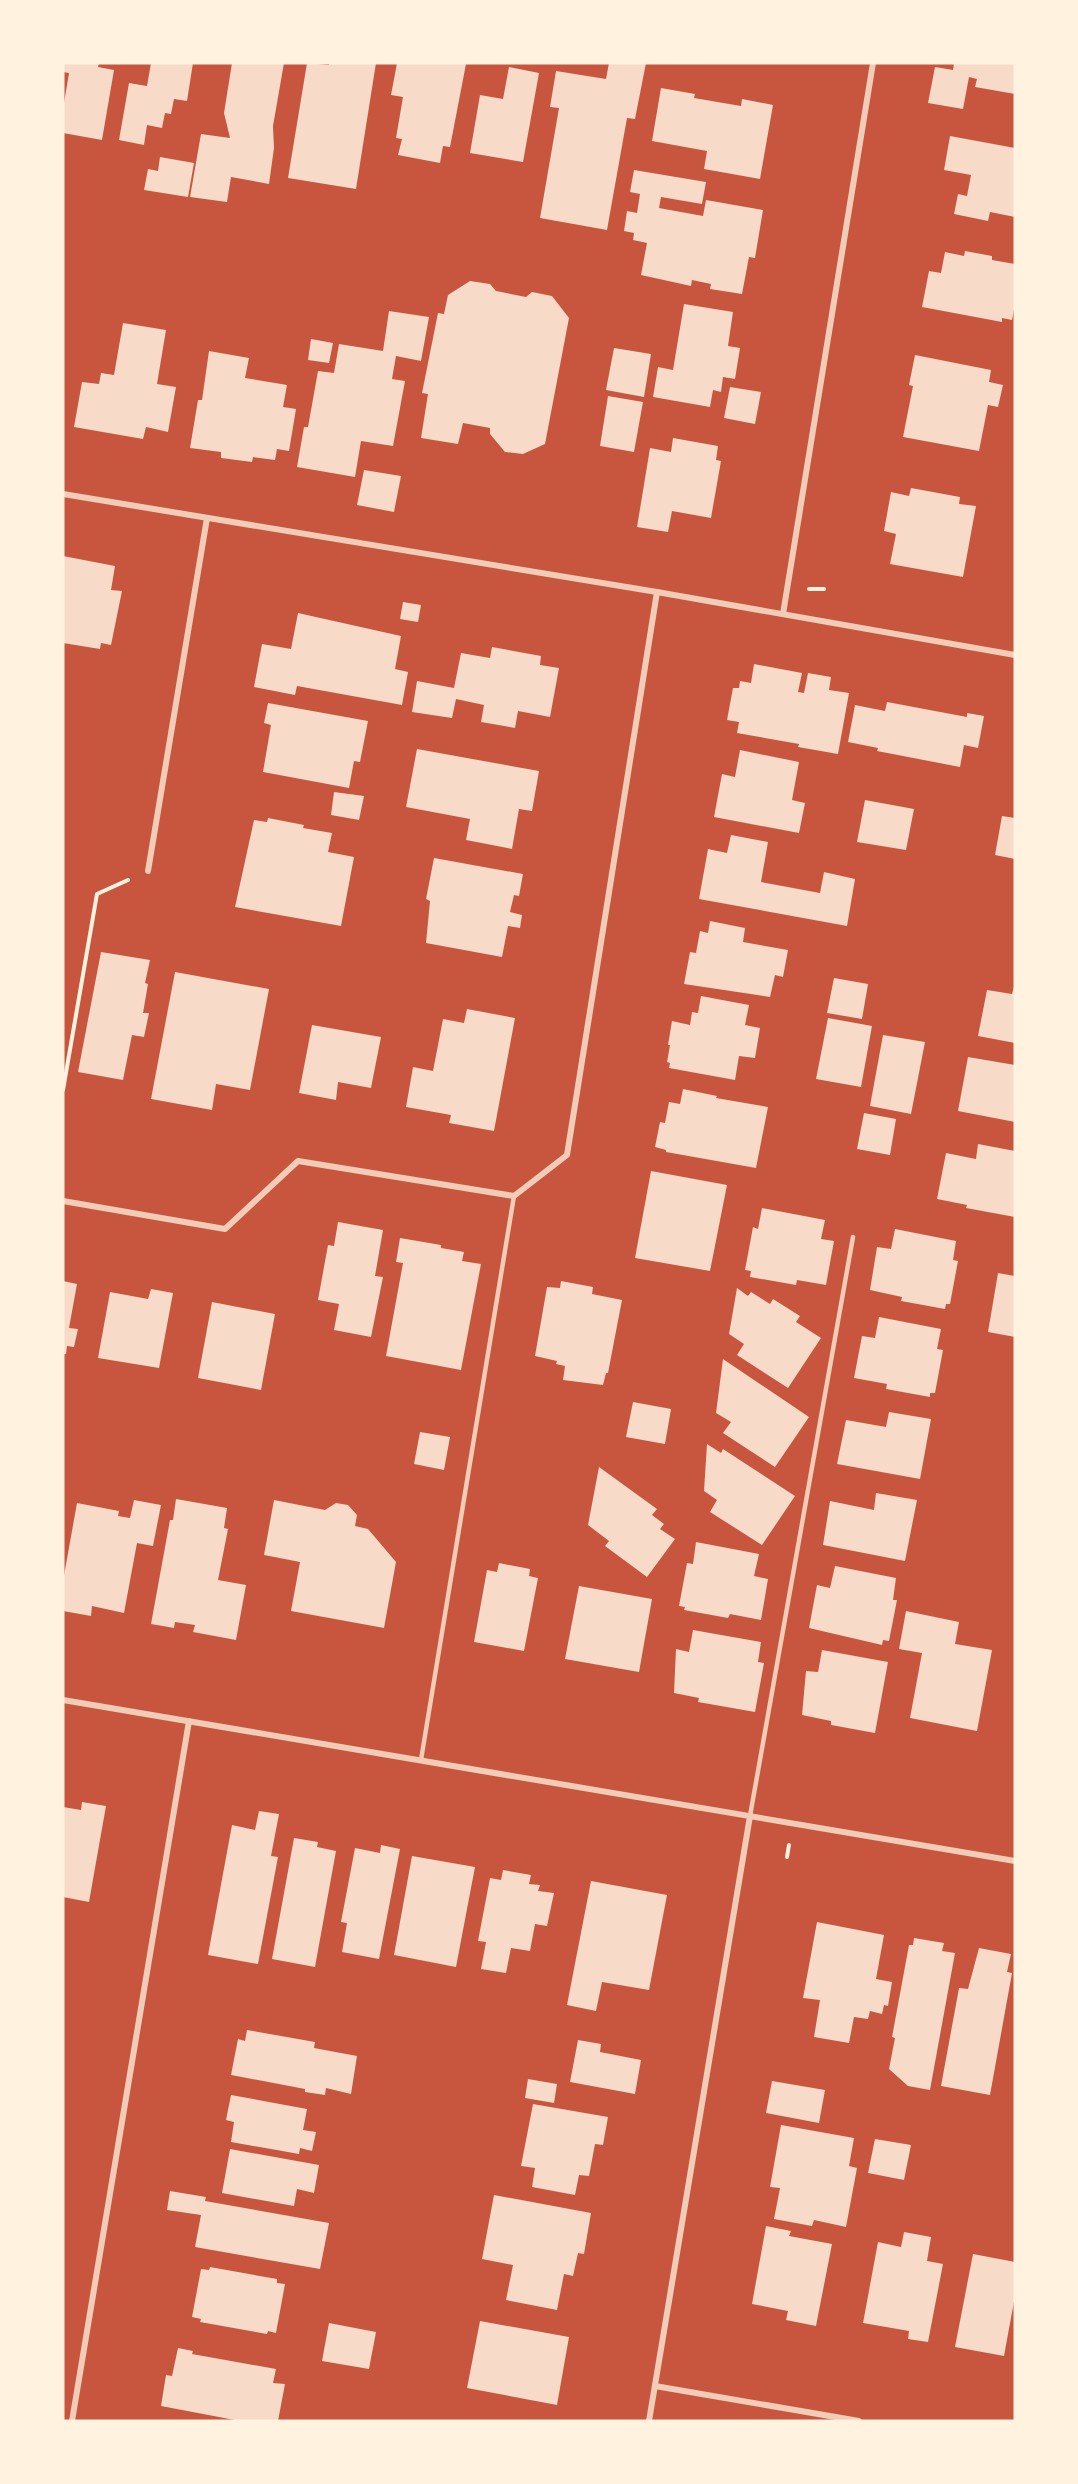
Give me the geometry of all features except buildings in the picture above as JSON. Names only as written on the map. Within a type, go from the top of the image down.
[{"type":"street","points":[[783,614],[873,63]]},
{"type":"street","points":[[63,494],[657,592],[1015,655]]},
{"type":"street","points":[[148,871],[207,518]]},
{"type":"street","points":[[63,1201],[225,1229],[298,1161],[514,1196],[567,1155],[657,592]]},
{"type":"street","points":[[63,1700],[1015,1862]]},
{"type":"street","points":[[72,2421],[189,1721]]},
{"type":"street","points":[[649,2421],[750,1816]]},
{"type":"street","points":[[655,2386],[859,2421]]},
{"type":"lane","points":[[421,1760],[514,1196]]},
{"type":"lane","points":[[750,1816],[853,1237]]},
{"type":"path","points":[[63,1090],[97,894],[122,882]]}]
